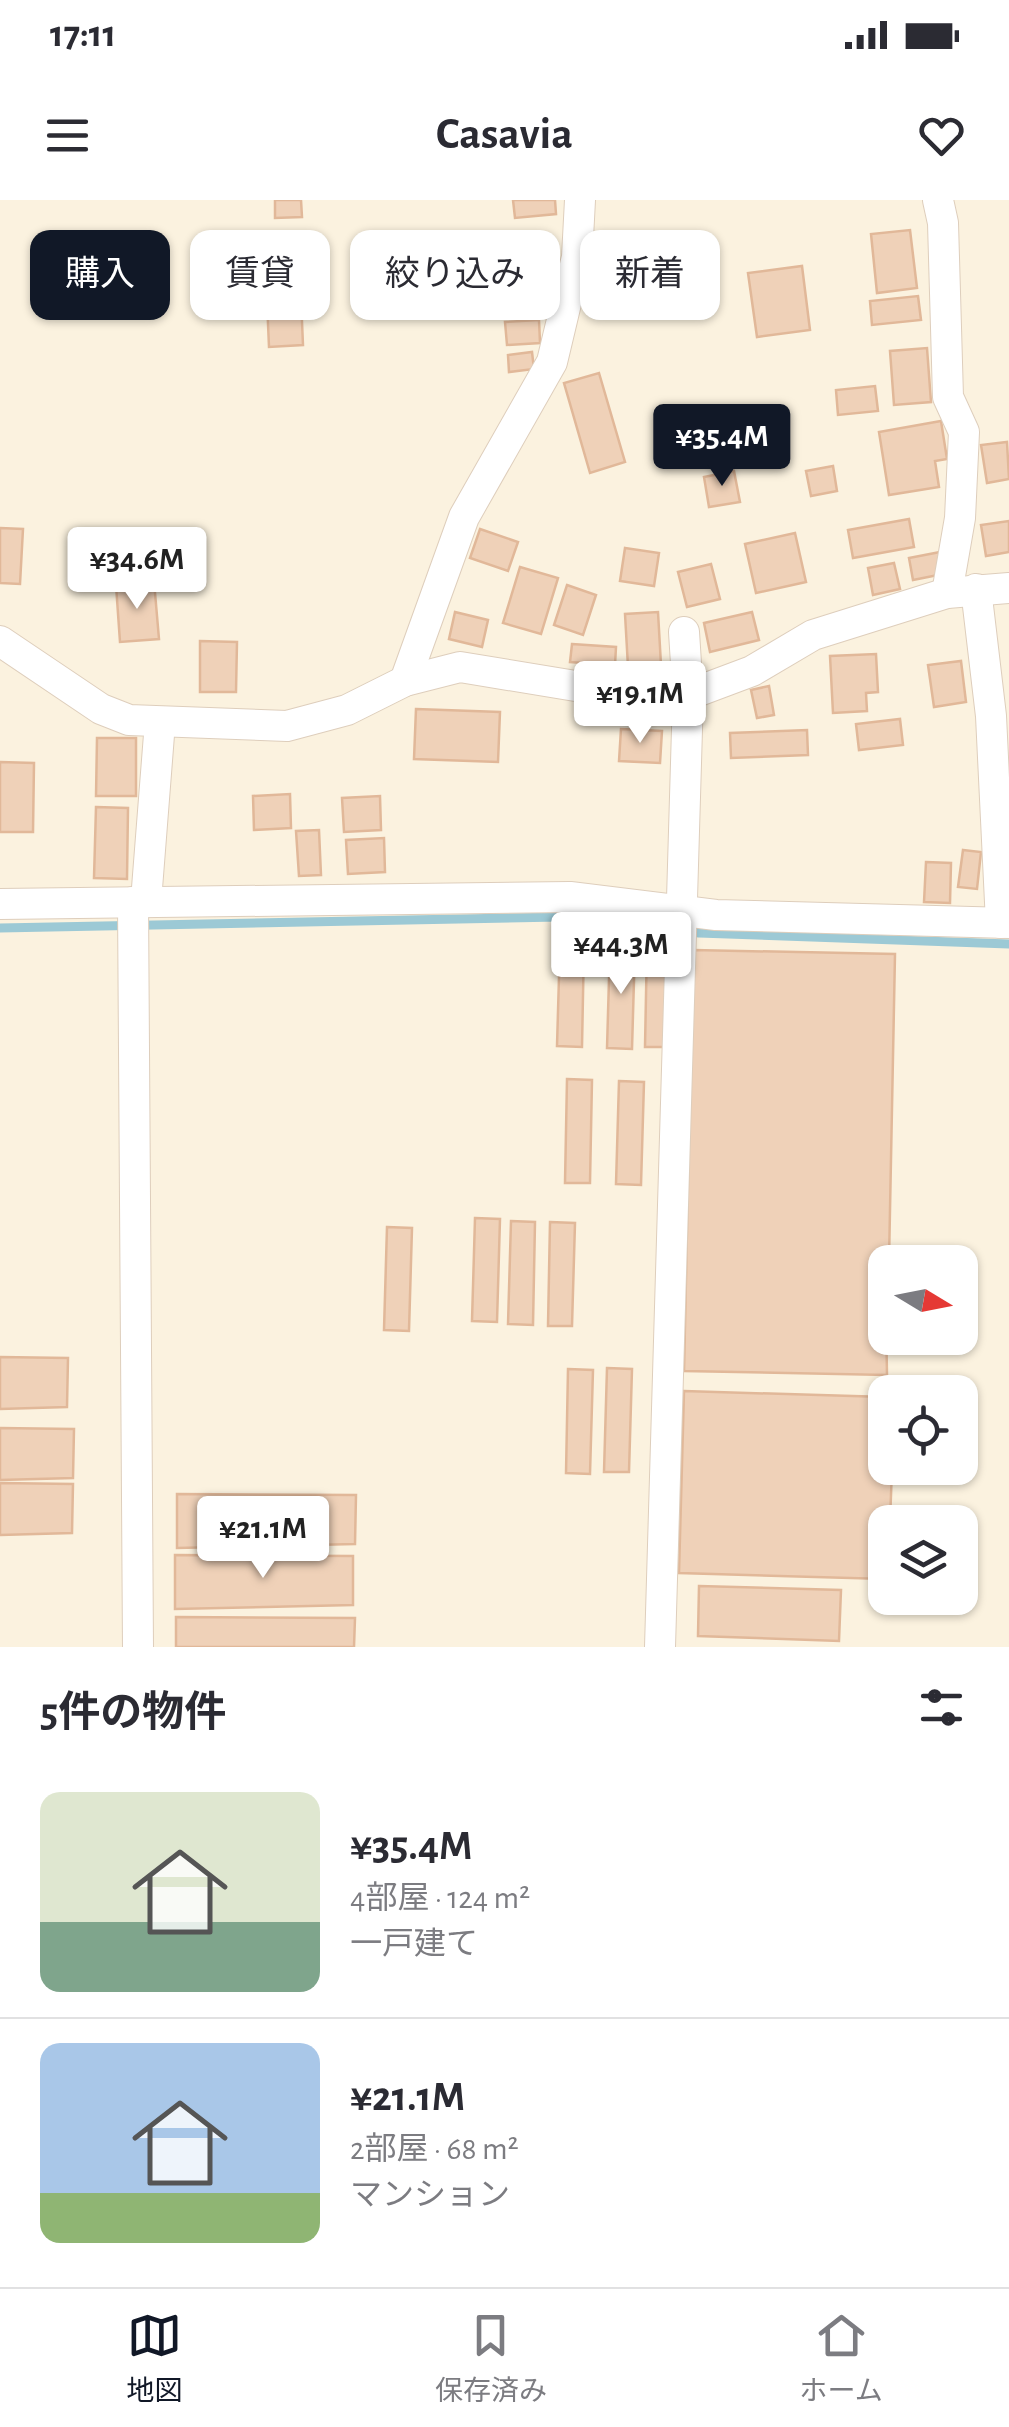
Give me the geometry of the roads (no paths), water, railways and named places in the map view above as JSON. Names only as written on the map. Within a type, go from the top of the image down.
[{"type":"street","points":[[406,682],[464,517],[552,362],[577,256],[580,200]]},
{"type":"street","points":[[0,904],[570,897],[716,916],[1005,923],[991,716],[961,591],[964,432],[948,397],[943,222],[938,200]]},
{"type":"street","points":[[0,642],[101,709],[129,720],[287,726],[346,710],[406,682],[460,667],[630,694],[688,695],[752,671],[813,634],[961,591],[1009,588]]},
{"type":"street","points":[[660,1647],[688,695],[684,632]]},
{"type":"street","points":[[138,1647],[140,901],[160,722]]},
{"type":"waterway","points":[[0,928],[559,917],[699,933],[1009,944]]}]
